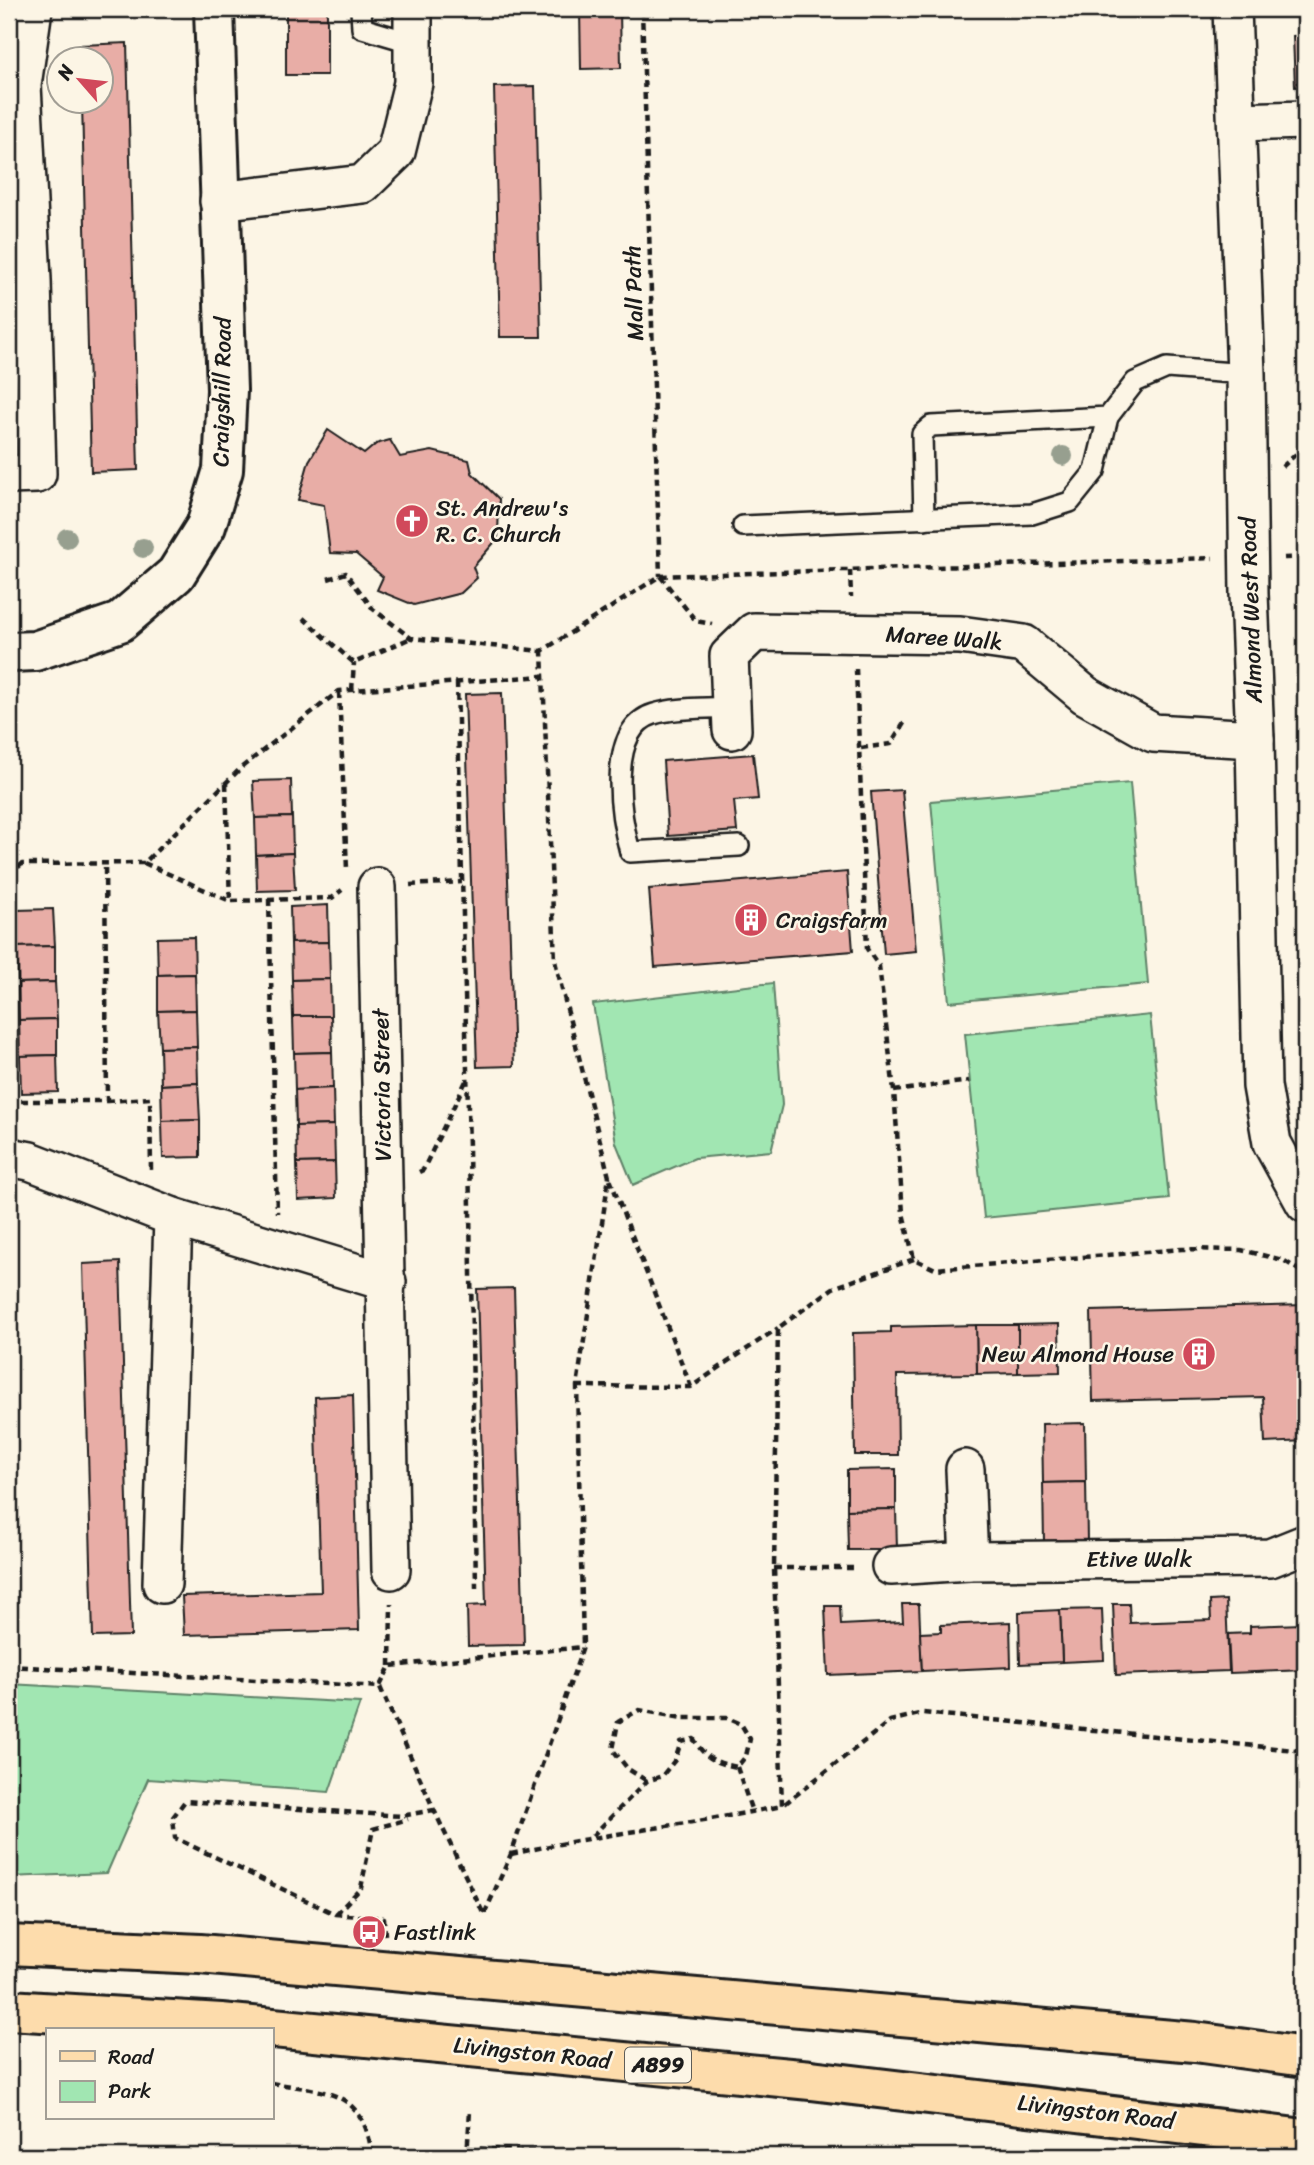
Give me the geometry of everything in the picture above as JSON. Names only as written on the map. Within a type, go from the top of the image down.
[{"type":"main road","points":[[9,1945],[200,1954],[388,1970],[1195,2042],[1305,2057]]},
{"type":"main road","name":"Livingston Road","points":[[19,2012],[273,2028]]},
{"type":"main road","name":"Livingston Road","points":[[273,2028],[811,2080],[1305,2139]]},
{"type":"street","points":[[9,475],[37,474],[32,280],[15,85],[33,9]]},
{"type":"street","name":"Craigshill Road","points":[[9,652],[35,651],[120,622],[176,574],[206,526],[223,470],[227,390],[214,9]]},
{"type":"street","name":"Almond West Road","points":[[1232,9],[1246,374],[1262,1086],[1272,1143],[1305,1203]]},
{"type":"street","points":[[219,201],[363,184],[396,152],[413,83],[413,26]]},
{"type":"street","points":[[1237,122],[1305,120]]},
{"type":"street","points":[[731,718],[729,656],[754,632]]},
{"type":"street","name":"Maree Walk","points":[[754,632],[960,635],[1024,644],[1085,695],[1153,733],[1255,739]]},
{"type":"street","name":"Victoria Street","points":[[363,886],[385,1185],[391,1570]]},
{"type":"street","points":[[9,1157],[30,1161],[173,1217],[387,1282]]},
{"type":"street","points":[[162,1584],[173,1217]]},
{"type":"street","points":[[965,1469],[969,1561]]},
{"type":"street","name":"Etive Walk","points":[[880,1567],[969,1561],[1270,1559],[1305,1544]]},
{"type":"lane","points":[[361,9],[362,29],[413,26]]},
{"type":"lane","points":[[743,526],[1032,514],[1070,502],[1095,471],[1108,417],[1135,382],[1167,368],[1246,374]]},
{"type":"lane","points":[[924,519],[922,435],[931,426],[1108,417]]},
{"type":"lane","points":[[731,718],[652,714],[631,729],[620,754],[624,830],[631,852],[739,846]]},
{"type":"path","name":"Mall Path","points":[[642,9],[660,576]]},
{"type":"path","points":[[1283,558],[1305,557]]},
{"type":"path","points":[[354,663],[411,638],[542,651],[660,576],[1215,558]]},
{"type":"path","points":[[850,570],[850,587]]},
{"type":"path","points":[[328,579],[346,573],[373,609],[411,638]]},
{"type":"path","points":[[660,576],[696,621],[754,632]]},
{"type":"path","points":[[303,618],[354,663]]},
{"type":"path","points":[[854,632],[861,748],[867,949],[879,966],[894,1091],[903,1213],[914,1259]]},
{"type":"path","points":[[542,651],[555,961],[609,1177],[691,1387]]},
{"type":"path","points":[[352,690],[354,663]]},
{"type":"path","points":[[144,863],[226,783],[339,691],[543,676]]},
{"type":"path","points":[[457,682],[477,1588]]},
{"type":"path","points":[[339,691],[363,886]]},
{"type":"path","points":[[861,748],[891,744],[906,720]]},
{"type":"path","points":[[226,783],[230,901]]},
{"type":"path","points":[[105,862],[107,1101]]},
{"type":"path","points":[[9,875],[22,864],[144,863],[230,901],[332,898],[363,886],[462,882]]},
{"type":"path","points":[[269,899],[277,1249]]},
{"type":"path","points":[[385,1185],[423,1170],[467,1080]]},
{"type":"path","points":[[894,1091],[969,1081]]},
{"type":"path","points":[[9,1101],[150,1098],[152,1169]]},
{"type":"path","points":[[391,1570],[390,1666],[380,1687],[434,1810],[484,1914],[511,1854],[583,1647],[577,1386],[609,1177]]},
{"type":"path","points":[[577,1386],[691,1387],[833,1288],[914,1259],[935,1269],[1182,1249],[1241,1250],[1283,1260],[1305,1274]]},
{"type":"path","points":[[778,1328],[774,1568],[782,1805]]},
{"type":"path","points":[[774,1568],[880,1567]]},
{"type":"path","points":[[390,1666],[583,1647]]},
{"type":"path","points":[[9,1666],[380,1687]]},
{"type":"path","points":[[648,1781],[628,1769],[613,1750],[618,1722],[639,1710],[682,1718],[727,1718],[741,1724],[750,1739],[746,1756],[737,1767]]},
{"type":"path","points":[[511,1854],[592,1836],[702,1822],[782,1805],[890,1721],[923,1713],[1305,1751]]},
{"type":"path","points":[[592,1836],[648,1781],[662,1776],[675,1760],[681,1742],[694,1739],[702,1754],[716,1763],[737,1767]]},
{"type":"path","points":[[737,1767],[752,1812]]},
{"type":"path","points":[[388,1970],[384,1918],[335,1914],[175,1838],[173,1817],[185,1801],[401,1816],[434,1810]]},
{"type":"path","points":[[335,1914],[361,1888],[373,1829],[408,1819],[401,1816]]},
{"type":"path","points":[[273,2083],[337,2093],[369,2130],[372,2156]]},
{"type":"path","points":[[467,2156],[470,2111]]},
{"type":"path","points":[[467,2148],[632,2156]]},
{"type":"green space","points":[[1130,783],[1148,984],[949,1002],[931,801]]},
{"type":"green space","points":[[773,983],[782,1105],[771,1151],[695,1158],[633,1185],[616,1143],[593,1004]]},
{"type":"green space","points":[[1150,1015],[1169,1199],[984,1218],[965,1034]]},
{"type":"green space","points":[[9,1684],[360,1703],[329,1792],[148,1779],[107,1873],[9,1877]]},
{"type":"building","points":[[286,9],[327,9],[327,75],[286,75]]},
{"type":"building","points":[[580,9],[620,9],[621,68],[581,69]]},
{"type":"building","points":[[1305,35],[1305,87],[1295,87],[1293,36]]},
{"type":"building","points":[[127,43],[138,470],[91,472],[82,116],[116,116],[116,46],[81,45]]},
{"type":"building","points":[[535,86],[541,337],[500,337],[494,87]]},
{"type":"building","points":[[1297,150],[1305,150],[1305,210],[1298,210]]},
{"type":"building","name":"St. Andrew's R. C. Church","points":[[328,430],[364,454],[376,444],[390,440],[400,457],[432,451],[469,460],[472,473],[499,499],[498,538],[473,567],[477,578],[461,593],[414,605],[377,590],[383,577],[356,554],[330,553],[324,505],[298,500],[309,461]]},
{"type":"building","points":[[502,693],[514,1066],[477,1067],[465,694]]},
{"type":"building","points":[[753,754],[758,799],[734,801],[737,831],[668,836],[663,761]]},
{"type":"building","points":[[291,780],[292,817],[255,818],[253,781]]},
{"type":"building","points":[[902,790],[916,951],[884,954],[871,792]]},
{"type":"building","points":[[292,817],[293,853],[256,855],[255,818]]},
{"type":"building","points":[[293,853],[295,890],[257,891],[256,855]]},
{"type":"building","name":"Craigsfarm","points":[[847,872],[853,951],[655,967],[649,889]]},
{"type":"building","points":[[328,905],[329,942],[291,943],[290,907]]},
{"type":"building","points":[[53,909],[55,946],[17,947],[16,910]]},
{"type":"building","points":[[194,937],[195,974],[158,975],[157,938]]},
{"type":"building","points":[[329,942],[330,979],[292,980],[291,943]]},
{"type":"building","points":[[55,946],[55,982],[18,983],[17,947]]},
{"type":"building","points":[[195,974],[196,1010],[158,1011],[158,975]]},
{"type":"building","points":[[330,979],[331,1016],[293,1016],[292,980]]},
{"type":"building","points":[[55,982],[57,1019],[19,1020],[18,983]]},
{"type":"building","points":[[196,1010],[197,1047],[160,1048],[158,1011]]},
{"type":"building","points":[[293,1016],[331,1016],[332,1052],[294,1053]]},
{"type":"building","points":[[57,1019],[57,1055],[20,1056],[19,1020]]},
{"type":"building","points":[[197,1047],[198,1083],[161,1085],[160,1048]]},
{"type":"building","points":[[332,1052],[333,1088],[295,1090],[294,1053]]},
{"type":"building","points":[[57,1055],[58,1092],[21,1093],[20,1056]]},
{"type":"building","points":[[198,1083],[200,1120],[162,1121],[161,1085]]},
{"type":"building","points":[[333,1088],[334,1125],[296,1126],[295,1090]]},
{"type":"building","points":[[200,1120],[200,1157],[163,1158],[162,1121]]},
{"type":"building","points":[[334,1125],[335,1162],[297,1163],[296,1126]]},
{"type":"building","points":[[335,1162],[336,1198],[298,1200],[297,1163]]},
{"type":"building","points":[[120,1262],[131,1636],[93,1637],[83,1264]]},
{"type":"building","points":[[514,1288],[524,1645],[468,1646],[467,1606],[486,1605],[477,1289]]},
{"type":"building","name":"New Almond House","points":[[1305,1305],[1305,1441],[1265,1443],[1263,1397],[1093,1401],[1091,1311]]},
{"type":"building","points":[[1059,1324],[1060,1372],[1018,1373],[1018,1325]]},
{"type":"building","points":[[976,1325],[1018,1325],[1018,1373],[977,1374]]},
{"type":"building","points":[[976,1325],[977,1374],[897,1375],[898,1455],[855,1455],[853,1333],[891,1332],[891,1327]]},
{"type":"building","points":[[353,1395],[359,1630],[184,1635],[182,1596],[321,1592],[315,1397]]},
{"type":"building","points":[[1085,1423],[1086,1482],[1043,1483],[1042,1424]]},
{"type":"building","points":[[896,1469],[896,1509],[847,1510],[847,1470]]},
{"type":"building","points":[[1086,1482],[1087,1541],[1044,1542],[1043,1483]]},
{"type":"building","points":[[896,1509],[897,1550],[848,1550],[847,1510]]},
{"type":"building","points":[[1226,1600],[1229,1671],[1116,1675],[1113,1604],[1129,1604],[1130,1623],[1211,1620],[1210,1601]]},
{"type":"building","points":[[902,1604],[919,1604],[922,1671],[828,1675],[825,1606],[840,1606],[841,1625],[903,1622]]},
{"type":"building","points":[[1102,1609],[1104,1660],[1062,1662],[1060,1610]]},
{"type":"building","points":[[1060,1610],[1062,1662],[1020,1664],[1019,1612]]},
{"type":"building","points":[[1010,1622],[1011,1667],[922,1671],[920,1633],[941,1632],[941,1625]]},
{"type":"building","points":[[1305,1624],[1305,1670],[1230,1673],[1228,1634],[1250,1633],[1250,1626]]},
{"type":"place","name":"St. Andrew's R. C. Church","points":[[412,521]]},
{"type":"place","name":"Craigsfarm","points":[[751,920]]},
{"type":"place","name":"New Almond House","points":[[1199,1354]]},
{"type":"place","name":"Fastlink","points":[[369,1932]]}]
